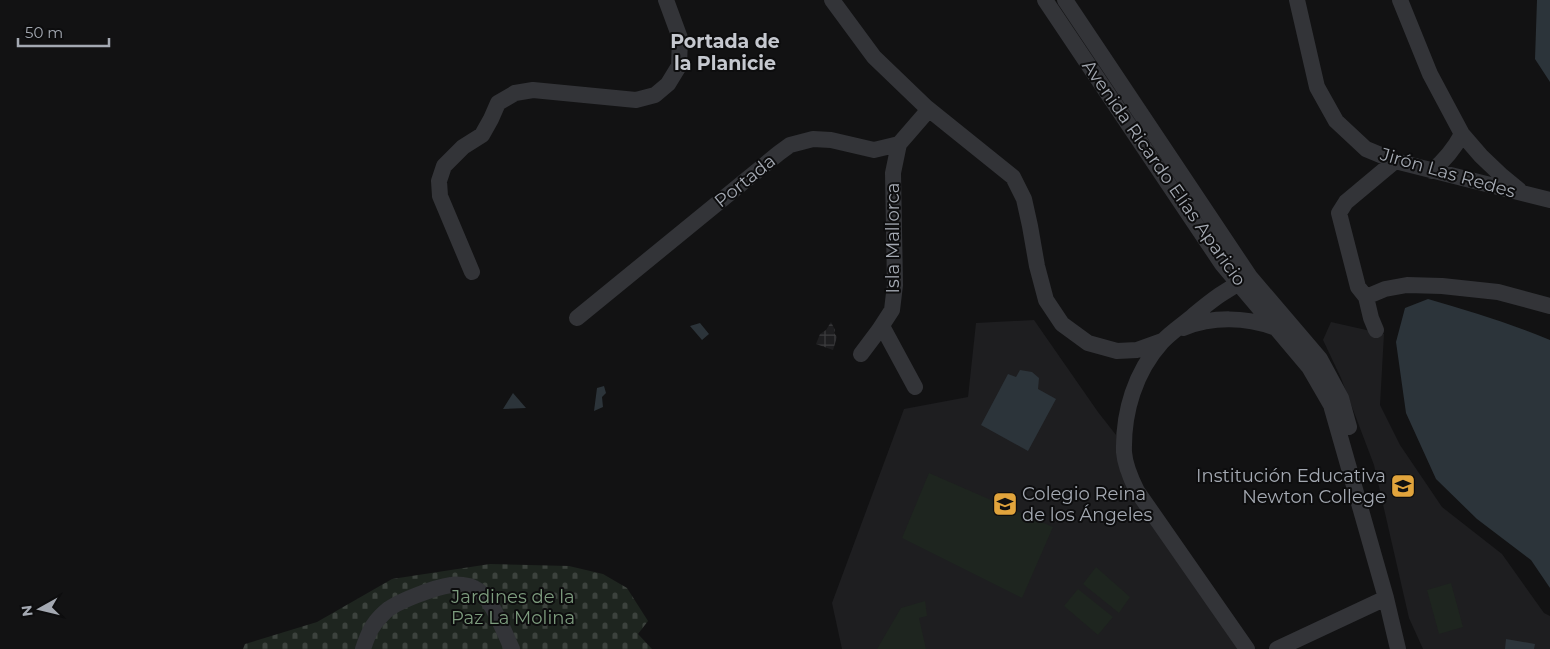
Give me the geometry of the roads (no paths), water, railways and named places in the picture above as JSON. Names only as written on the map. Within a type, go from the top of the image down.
[{"type":"street","points":[[472,272],[440,196],[439,181],[444,166],[463,147],[482,135],[498,103],[516,94],[532,90],[636,100],[655,94],[668,84],[679,66],[680,38],[666,0]]},
{"type":"street","points":[[832,0],[874,57],[926,107],[1013,177],[1024,199],[1037,266],[1046,300],[1062,324],[1088,343],[1117,351],[1137,350],[1162,342]]},
{"type":"street","name":"Avenida Ricardo Elías Aparicio","points":[[1045,0],[1250,287],[1277,328],[1309,367],[1331,405],[1399,649]]},
{"type":"street","name":"Avenida Ricardo Elías Aparicio","points":[[1065,0],[1211,233],[1222,264],[1250,287],[1320,359],[1341,398],[1409,649]]},
{"type":"street","name":"Jirón Las Redes","points":[[1297,0],[1317,88],[1336,121],[1366,149],[1395,162],[1550,200]]},
{"type":"street","points":[[1400,0],[1430,74],[1462,134],[1481,156],[1525,194]]},
{"type":"street","points":[[899,144],[925,114],[926,107]]},
{"type":"street","points":[[1432,171],[1444,161],[1462,134]]},
{"type":"street","name":"Portada","points":[[577,318],[790,145],[813,140],[831,140],[874,150],[899,144]]},
{"type":"street","name":"Isla Mallorca","points":[[861,354],[892,310],[895,285],[893,173],[899,144]]},
{"type":"street","points":[[874,150],[893,173]]},
{"type":"street","points":[[1376,330],[1366,297],[1358,287],[1339,213],[1346,202],[1395,162]]},
{"type":"street","points":[[1222,264],[1226,273],[1226,283],[1222,292],[1162,342],[1142,368],[1130,398],[1124,453],[1129,473],[1143,499],[1247,649]]},
{"type":"street","points":[[1366,297],[1385,289],[1407,285],[1442,286],[1498,292],[1550,306]]},
{"type":"street","points":[[1222,292],[1250,287],[1246,310],[1234,320]]},
{"type":"street","points":[[1176,330],[1214,320],[1249,320],[1277,328]]},
{"type":"street","points":[[882,326],[915,387]]},
{"type":"street","points":[[364,649],[368,632],[385,611],[418,594],[452,585],[474,588],[487,599],[512,649]]},
{"type":"street","points":[[1277,649],[1386,598]]},
{"type":"street","points":[[1399,649],[1403,629]]},
{"type":"place","name":"Institución Educativa Newton College","points":[[1403,486]]},
{"type":"place","name":"Colegio Reina de los Ángeles","points":[[1005,504]]},
{"type":"district","name":"Portada de la Planicie","points":[[725,52]]},
{"type":"park label","name":"Jardines de la Paz La Molina","points":[[513,607]]}]
